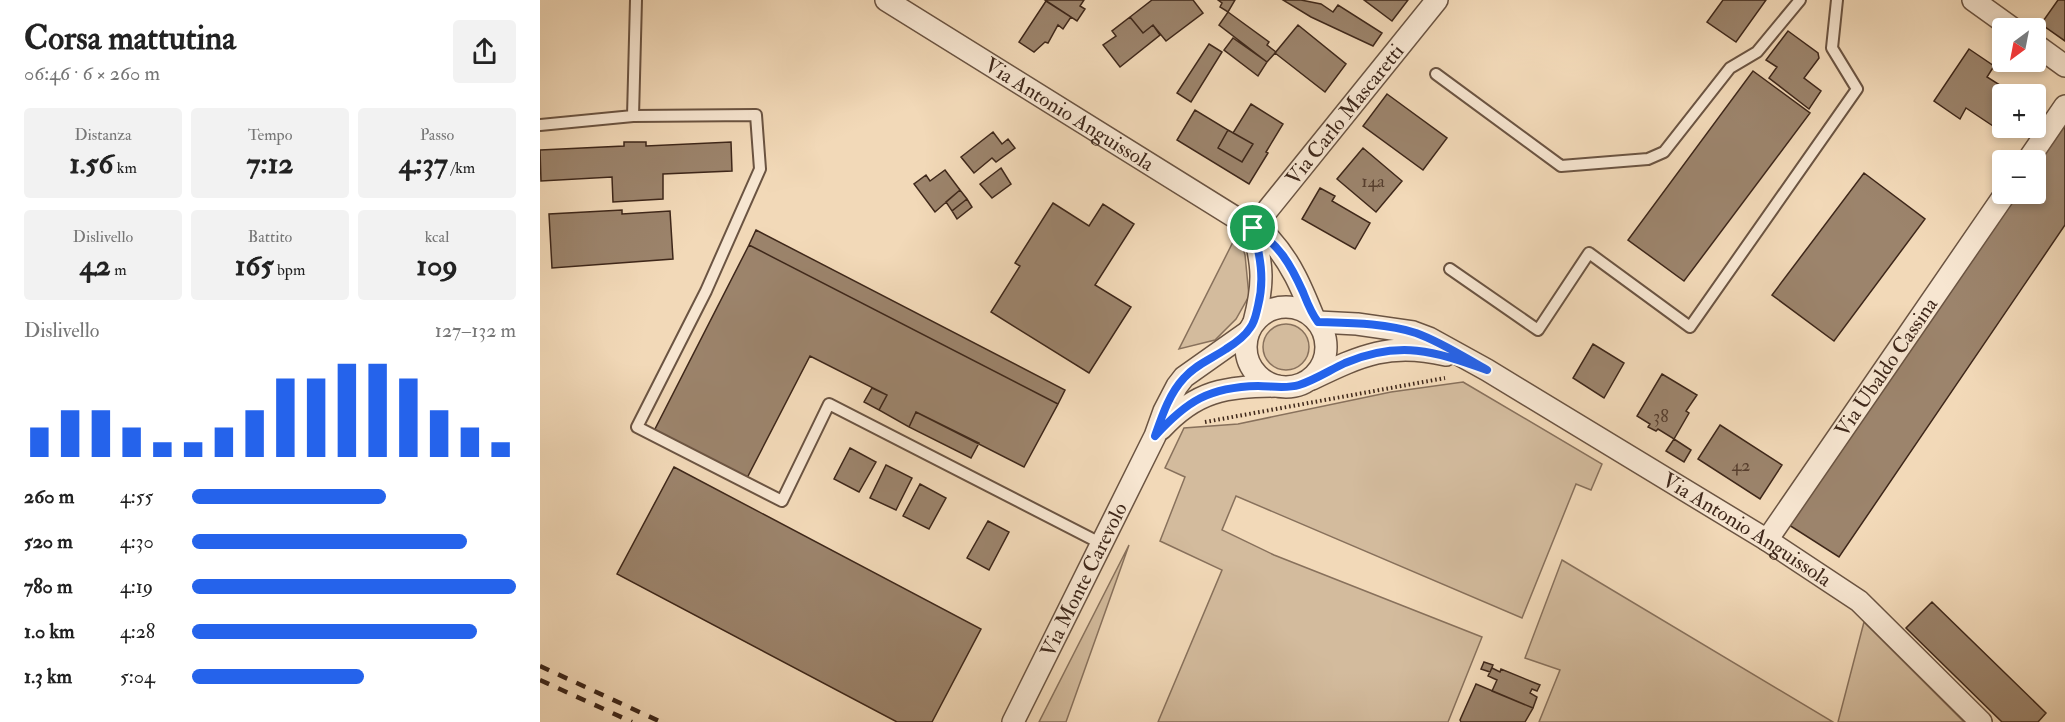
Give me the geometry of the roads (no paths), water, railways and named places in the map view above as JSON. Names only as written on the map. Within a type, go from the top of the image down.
[{"type":"street","name":"Via Antonio Anguissola","points":[[886,0],[1270,239],[1281,251],[1316,319],[1413,333],[1438,343],[1487,370],[1767,540],[1859,601],[1981,722]]},
{"type":"street","name":"Via Carlo Mascaretti","points":[[1253,228],[1437,0]]},
{"type":"street","points":[[1972,0],[1998,18]]},
{"type":"street","points":[[2046,52],[2065,66]]},
{"type":"street","points":[[2035,150],[2065,106]]},
{"type":"street","name":"Via Ubaldo Cassina","points":[[1767,540],[1998,204]]},
{"type":"street","points":[[1251,327],[1270,309],[1292,306],[1303,309],[1316,319],[1326,337],[1326,354],[1320,369],[1311,379],[1300,385],[1275,386],[1264,381],[1249,363],[1246,352],[1251,327],[1262,285],[1262,270],[1253,228]]},
{"type":"street","name":"Via Monte Carevolo","points":[[1013,722],[1155,436],[1164,411],[1177,386],[1184,377],[1251,327]]},
{"type":"street","name":"Via Antonio Anguissola","points":[[1311,379],[1363,356],[1407,349],[1446,356],[1487,370]]},
{"type":"street","name":"Via Monte Carevolo","points":[[1155,436],[1185,406],[1211,392],[1237,387],[1275,386]]},
{"type":"lane","points":[[633,116],[636,0]]},
{"type":"lane","points":[[1436,74],[1561,166],[1648,159],[1664,152],[1730,68],[1758,52],[1800,0]]},
{"type":"lane","points":[[1450,269],[1538,330],[1589,254],[1690,327],[1857,89],[1832,48],[1837,0]]},
{"type":"lane","points":[[540,125],[633,116],[756,115],[760,169],[706,291],[637,428],[782,501],[829,404],[1102,544]]},
{"type":"railway","points":[[540,666],[661,722]]},
{"type":"railway","points":[[540,680],[632,722]]}]
